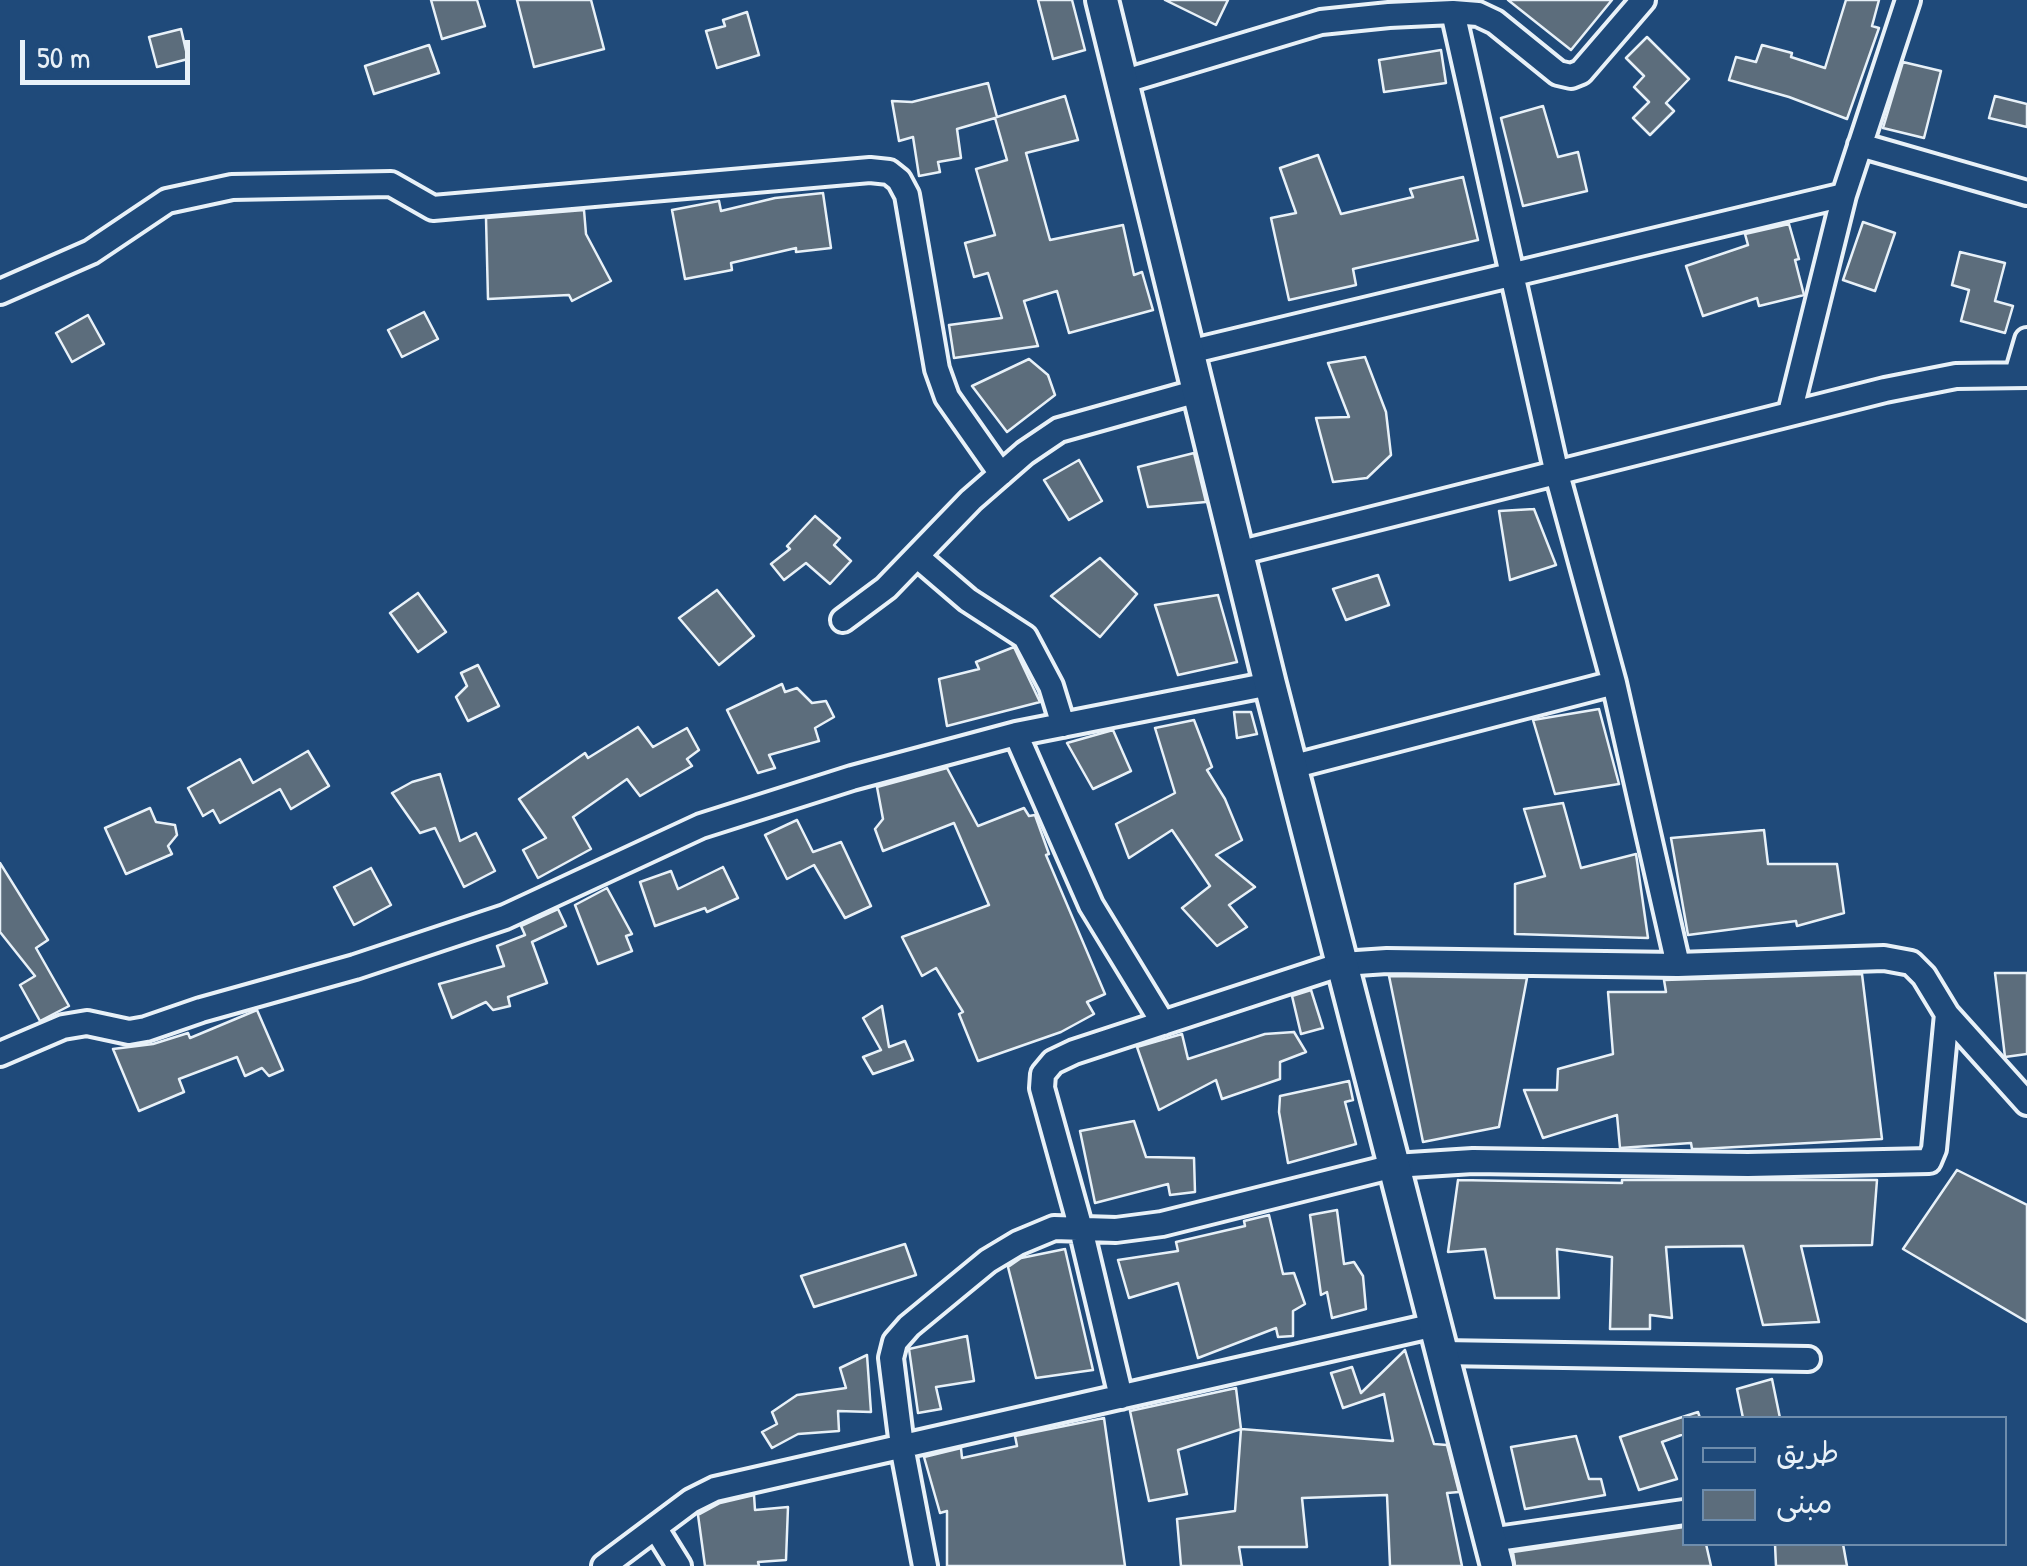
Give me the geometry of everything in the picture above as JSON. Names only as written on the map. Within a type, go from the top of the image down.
[{"type":"street","points":[[1102,0],[1270,684],[1494,1553],[1682,1512]]},
{"type":"street","points":[[1122,82],[1321,22],[1453,12],[1478,14],[1495,22],[1558,73],[1571,76],[1581,72],[1644,0]]},
{"type":"street","points":[[1790,413],[1844,195],[1908,0]]},
{"type":"street","points":[[1453,12],[1557,474],[1614,683],[1678,964]]},
{"type":"street","points":[[1860,145],[2027,193]]},
{"type":"street","points":[[0,292],[91,252],[167,201],[232,186],[391,184],[433,208],[870,170],[889,172],[907,195],[937,369],[946,397],[1001,474]]},
{"type":"street","points":[[1188,352],[1844,195]]},
{"type":"street","points":[[1238,553],[1790,413],[1956,376],[2022,374],[2027,340]]},
{"type":"street","points":[[843,620],[918,558],[971,500],[1059,430],[1198,391]]},
{"type":"street","points":[[918,558],[968,600],[1024,637],[1051,686],[1062,725]]},
{"type":"street","points":[[1291,766],[1614,683]]},
{"type":"street","points":[[0,1054],[63,1027],[87,1023],[129,1032],[146,1029],[355,967],[505,917],[701,826],[852,778],[1016,734],[1270,684]]},
{"type":"street","points":[[1016,734],[1091,905],[1163,1023]]},
{"type":"street","points":[[1120,1396],[1081,1229],[1042,1088],[1043,1074],[1053,1062],[1074,1052],[1342,964],[1678,964],[1884,958],[1911,963],[1924,976],[1946,1014],[2027,1103]]},
{"type":"street","points":[[925,1566],[902,1446],[891,1358],[895,1342],[988,1261],[1018,1243],[1054,1228],[1116,1230],[1162,1224],[1394,1166],[1473,1161],[1748,1165],[1929,1161],[1934,1149],[1946,1014]]},
{"type":"street","points":[[604,1566],[715,1488],[1120,1396],[1438,1339],[1808,1359]]},
{"type":"street","points":[[656,1530],[679,1566]]},
{"type":"building","points":[[431,0],[477,0],[485,26],[442,39]]},
{"type":"building","points":[[517,0],[591,0],[604,49],[534,67]]},
{"type":"building","points":[[1038,0],[1072,0],[1085,50],[1053,59]]},
{"type":"building","points":[[1165,0],[1228,0],[1216,25]]},
{"type":"building","points":[[1508,0],[1612,0],[1571,50]]},
{"type":"building","points":[[1846,0],[1879,0],[1872,26],[1879,28],[1847,119],[1729,80],[1736,57],[1756,62],[1762,45],[1825,68]]},
{"type":"building","points":[[747,12],[759,55],[717,68],[706,31],[725,26],[723,20]]},
{"type":"building","points":[[181,29],[188,59],[157,67],[149,37]]},
{"type":"building","points":[[1647,37],[1689,79],[1666,103],[1674,111],[1650,135],[1633,118],[1649,102],[1634,87],[1644,76],[1626,58]]},
{"type":"building","points":[[429,45],[439,73],[374,94],[365,66]]},
{"type":"building","points":[[1441,50],[1446,83],[1384,92],[1379,60]]},
{"type":"building","points":[[1903,62],[1941,71],[1924,138],[1883,128]]},
{"type":"building","points":[[988,83],[997,117],[1065,96],[1078,140],[1026,153],[1050,240],[1123,225],[1134,275],[1142,272],[1153,310],[1069,333],[1057,291],[1024,301],[1038,346],[954,358],[949,325],[1002,318],[988,273],[974,277],[965,243],[995,235],[976,169],[1007,160],[995,118],[957,129],[961,158],[938,162],[940,172],[919,176],[913,137],[899,141],[892,101],[912,102]]},
{"type":"building","points":[[1995,96],[2027,104],[2027,127],[1989,118]]},
{"type":"building","points":[[1543,106],[1558,157],[1578,152],[1587,191],[1523,206],[1501,118]]},
{"type":"building","points":[[1318,155],[1341,214],[1413,197],[1410,189],[1463,177],[1478,240],[1353,269],[1356,285],[1289,300],[1271,218],[1296,213],[1280,168]]},
{"type":"building","points":[[823,193],[831,248],[796,252],[796,248],[731,263],[732,270],[685,279],[672,210],[719,201],[721,211],[775,198]]},
{"type":"building","points":[[584,210],[586,234],[611,281],[572,301],[569,295],[488,299],[486,218]]},
{"type":"building","points":[[1863,222],[1895,233],[1875,291],[1843,280]]},
{"type":"building","points":[[1789,224],[1804,295],[1759,306],[1757,298],[1703,316],[1686,266],[1748,245],[1745,234]]},
{"type":"building","points":[[1960,252],[2005,263],[1995,301],[2013,306],[2005,333],[1961,321],[1969,290],[1952,285]]},
{"type":"building","points":[[424,312],[438,339],[402,357],[388,330]]},
{"type":"building","points":[[88,315],[104,344],[72,362],[56,333]]},
{"type":"building","points":[[1365,357],[1386,412],[1391,455],[1367,478],[1333,482],[1316,418],[1349,417],[1328,363]]},
{"type":"building","points":[[1029,359],[1048,375],[1055,395],[1007,432],[972,386]]},
{"type":"building","points":[[1194,453],[1206,502],[1148,507],[1138,467]]},
{"type":"building","points":[[1079,460],[1102,501],[1069,520],[1044,480]]},
{"type":"building","points":[[1534,509],[1556,565],[1510,580],[1499,511]]},
{"type":"building","points":[[815,516],[840,538],[834,545],[851,561],[830,584],[806,563],[784,580],[771,564],[790,549],[787,546]]},
{"type":"building","points":[[1100,558],[1137,594],[1100,637],[1051,596]]},
{"type":"building","points":[[1378,575],[1389,605],[1346,620],[1333,589]]},
{"type":"building","points":[[717,590],[754,636],[719,665],[679,618]]},
{"type":"building","points":[[418,593],[446,632],[418,652],[390,613]]},
{"type":"building","points":[[1218,595],[1237,662],[1178,675],[1155,605]]},
{"type":"building","points":[[1014,647],[1040,702],[947,726],[939,679],[979,669],[976,662]]},
{"type":"building","points":[[478,665],[499,706],[468,721],[456,697],[467,686],[461,673]]},
{"type":"building","points":[[782,684],[785,692],[797,688],[812,703],[826,701],[834,717],[815,728],[819,741],[769,755],[775,768],[758,773],[727,710]]},
{"type":"building","points":[[1599,709],[1619,784],[1555,794],[1533,720]]},
{"type":"building","points":[[1234,712],[1251,712],[1257,734],[1237,738]]},
{"type":"building","points":[[1194,720],[1212,767],[1207,770],[1225,799],[1242,840],[1216,855],[1255,887],[1229,905],[1247,927],[1217,946],[1182,908],[1210,886],[1172,830],[1129,858],[1116,824],[1175,793],[1155,728]]},
{"type":"building","points":[[638,727],[653,747],[687,728],[699,750],[687,759],[692,766],[640,796],[627,779],[573,817],[591,849],[538,878],[523,850],[546,838],[519,799],[585,753],[588,758]]},
{"type":"building","points":[[1113,730],[1131,771],[1093,789],[1067,743]]},
{"type":"building","points":[[308,751],[329,786],[291,809],[280,789],[220,823],[213,810],[203,816],[188,788],[240,759],[253,783]]},
{"type":"building","points":[[947,768],[978,826],[1024,808],[1029,816],[1035,815],[1049,854],[1046,855],[1105,994],[1087,1002],[1094,1014],[1061,1032],[978,1061],[959,1014],[963,1012],[936,968],[922,976],[902,937],[989,905],[954,823],[883,851],[875,829],[883,819],[877,787]]},
{"type":"building","points":[[440,774],[460,841],[476,833],[495,871],[464,887],[435,828],[420,833],[392,793]]},
{"type":"building","points":[[1563,803],[1581,868],[1636,854],[1648,938],[1515,934],[1515,884],[1545,876],[1524,809]]},
{"type":"building","points":[[150,808],[156,822],[175,825],[177,835],[168,846],[172,854],[126,874],[105,828]]},
{"type":"building","points":[[797,820],[813,852],[841,842],[871,906],[845,918],[814,865],[787,879],[765,835]]},
{"type":"building","points":[[1764,830],[1768,864],[1837,864],[1844,913],[1797,926],[1796,921],[1688,935],[1671,838]]},
{"type":"building","points":[[0,863],[48,940],[36,948],[69,1006],[40,1021],[20,985],[35,976],[0,932]]},
{"type":"building","points":[[723,867],[738,898],[707,912],[705,908],[655,926],[640,882],[671,871],[678,889]]},
{"type":"building","points":[[371,868],[391,905],[354,925],[334,887]]},
{"type":"building","points":[[607,888],[632,934],[626,936],[632,951],[598,964],[575,905]]},
{"type":"building","points":[[558,909],[566,926],[532,942],[547,983],[508,997],[510,1006],[493,1010],[486,1002],[452,1018],[439,984],[504,966],[497,946],[525,935],[521,926]]},
{"type":"building","points":[[1995,973],[2027,973],[2027,1054],[2005,1057]]},
{"type":"building","points":[[1862,974],[1882,1139],[1700,1149],[1692,1149],[1691,1143],[1620,1148],[1617,1115],[1543,1138],[1524,1090],[1557,1090],[1558,1069],[1613,1054],[1608,992],[1666,992],[1664,980]]},
{"type":"building","points":[[1389,976],[1527,978],[1499,1127],[1423,1142]]},
{"type":"building","points":[[1311,990],[1323,1028],[1301,1034],[1292,996]]},
{"type":"building","points":[[882,1006],[889,1047],[905,1041],[913,1060],[873,1074],[863,1057],[881,1050],[863,1018]]},
{"type":"building","points":[[257,1010],[283,1070],[269,1076],[262,1068],[245,1076],[237,1057],[179,1079],[184,1092],[139,1111],[113,1049],[153,1044],[188,1033],[190,1038]]},
{"type":"building","points":[[1294,1032],[1306,1052],[1280,1062],[1280,1079],[1222,1099],[1216,1080],[1159,1110],[1137,1047],[1182,1034],[1188,1059],[1265,1034]]},
{"type":"building","points":[[1349,1081],[1353,1100],[1345,1102],[1356,1144],[1288,1163],[1280,1096]]},
{"type":"building","points":[[1134,1121],[1146,1157],[1194,1158],[1195,1192],[1170,1195],[1168,1184],[1095,1203],[1080,1131]]},
{"type":"building","points":[[1957,1170],[2027,1205],[2027,1322],[1903,1249]]},
{"type":"building","points":[[1458,1180],[1877,1180],[1872,1245],[1801,1246],[1819,1322],[1763,1325],[1743,1246],[1666,1247],[1672,1318],[1650,1315],[1650,1329],[1610,1329],[1612,1257],[1557,1249],[1559,1298],[1495,1298],[1485,1249],[1448,1252]]},
{"type":"building","points":[[1337,1210],[1344,1264],[1354,1262],[1363,1276],[1366,1309],[1332,1318],[1327,1292],[1321,1295],[1310,1215]]},
{"type":"building","points":[[1269,1215],[1283,1274],[1294,1273],[1305,1304],[1293,1311],[1293,1336],[1278,1337],[1276,1328],[1198,1358],[1178,1283],[1129,1298],[1118,1260],[1178,1251],[1176,1242],[1245,1226],[1244,1221]]},
{"type":"building","points":[[905,1244],[916,1275],[814,1307],[801,1276]]},
{"type":"building","points":[[1065,1249],[1093,1370],[1036,1378],[1008,1267],[1021,1258]]},
{"type":"building","points":[[967,1336],[974,1381],[936,1387],[941,1409],[918,1413],[909,1349]]},
{"type":"building","points":[[1405,1350],[1434,1444],[1447,1445],[1459,1492],[1447,1493],[1462,1566],[1390,1566],[1387,1495],[1302,1498],[1307,1547],[1239,1547],[1242,1566],[1181,1566],[1177,1519],[1235,1511],[1241,1429],[1393,1441],[1384,1394],[1343,1408],[1331,1373],[1352,1367],[1361,1393]]},
{"type":"building","points":[[867,1355],[871,1412],[838,1411],[839,1431],[798,1434],[772,1448],[762,1432],[777,1424],[772,1412],[797,1395],[846,1388],[840,1368]]},
{"type":"building","points":[[1772,1379],[1780,1416],[1743,1416],[1737,1389]]},
{"type":"building","points":[[1236,1388],[1241,1429],[1178,1450],[1187,1494],[1149,1501],[1130,1411]]},
{"type":"building","points":[[1682,1417],[1682,1435],[1662,1442],[1677,1479],[1639,1490],[1620,1437]]},
{"type":"building","points":[[1104,1418],[1125,1566],[947,1566],[947,1511],[940,1513],[924,1457],[961,1448],[962,1458],[1017,1446],[1015,1436]]},
{"type":"building","points":[[1576,1436],[1589,1479],[1601,1479],[1605,1495],[1525,1509],[1511,1447]]},
{"type":"building","points":[[754,1495],[755,1510],[788,1507],[786,1560],[758,1562],[759,1566],[705,1566],[698,1515],[720,1503]]},
{"type":"building","points":[[1682,1527],[1682,1546],[1706,1546],[1711,1566],[1515,1566],[1513,1552]]},
{"type":"building","points":[[1775,1546],[1843,1546],[1847,1566],[1776,1566]]}]
